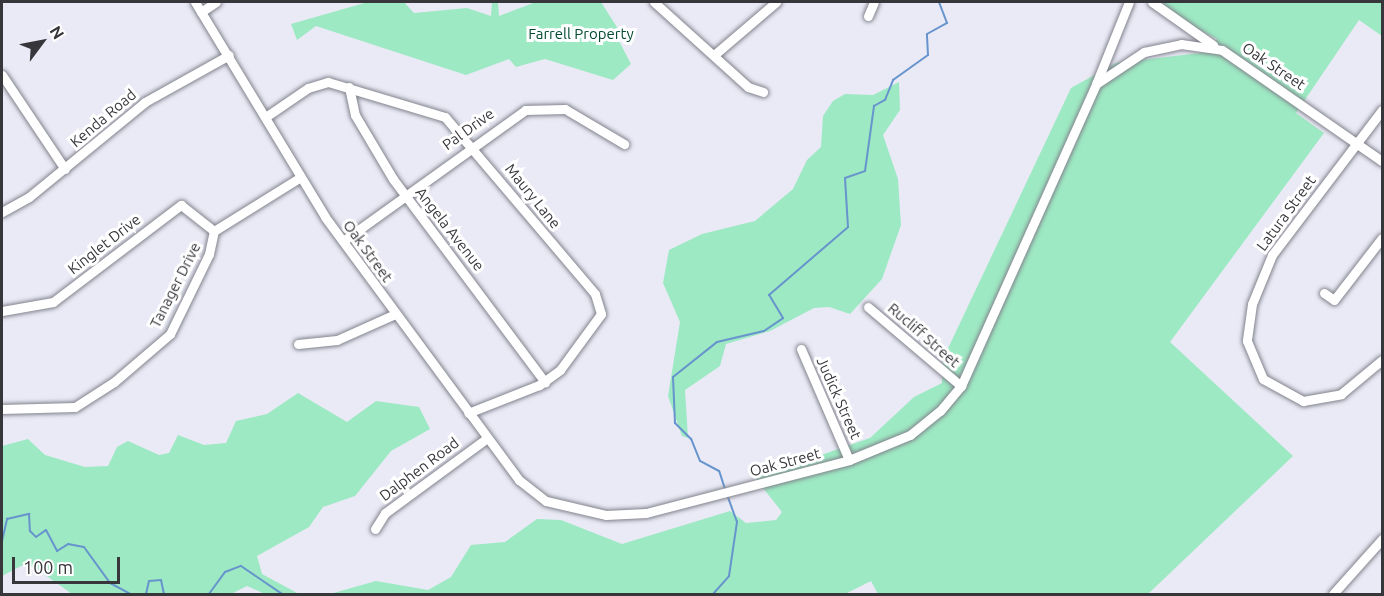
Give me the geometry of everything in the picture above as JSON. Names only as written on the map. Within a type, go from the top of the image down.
[{"type":"street","name":"Oak Street","points":[[195,2],[267,116],[299,178],[468,413],[532,493],[581,510],[625,516],[726,493],[849,460],[910,435],[961,386],[1096,84],[1122,63],[1163,46],[1221,50],[1383,161]]},
{"type":"street","points":[[201,12],[216,2]]},
{"type":"street","points":[[654,2],[748,87],[763,92]]},
{"type":"street","points":[[714,55],[776,2]]},
{"type":"street","points":[[868,16],[874,2]]},
{"type":"street","points":[[1096,84],[1129,2]]},
{"type":"street","points":[[1152,2],[1221,50]]},
{"type":"street","name":"Kenda Road","points":[[2,212],[22,203],[145,102],[229,55]]},
{"type":"street","points":[[2,75],[65,169]]},
{"type":"street","name":"Maury Lane","points":[[267,116],[315,85],[349,87],[445,117],[472,145],[601,304],[601,314],[566,365],[545,382],[468,413]]},
{"type":"street","name":"Angela Avenue","points":[[349,87],[355,115],[404,196],[545,382]]},
{"type":"street","name":"Pal Drive","points":[[343,241],[517,113],[548,106],[574,113],[624,144]]},
{"type":"street","name":"Latura Street","points":[[1383,110],[1356,142],[1272,255],[1252,304],[1247,341],[1263,379],[1306,402],[1341,394],[1383,360]]},
{"type":"street","name":"Tanager Drive","points":[[2,409],[80,405],[153,350],[173,330],[209,254],[213,231],[299,178]]},
{"type":"street","name":"Kinglet Drive","points":[[2,311],[53,302],[181,205],[213,231]]},
{"type":"street","points":[[1324,293],[1334,300],[1383,238]]},
{"type":"street","name":"Rucliff Street","points":[[868,307],[961,386]]},
{"type":"street","points":[[298,344],[337,340],[395,314]]},
{"type":"street","name":"Judick Street","points":[[801,349],[849,460]]},
{"type":"street","name":"Dalphen Road","points":[[375,529],[385,513],[487,438]]},
{"type":"street","points":[[1333,594],[1381,543]]},
{"type":"green space","name":"Farrell Property","points":[[368,2],[404,2],[414,13],[467,8],[491,16],[492,2],[498,2],[499,16],[536,2],[601,2],[620,32],[618,39],[631,64],[613,80],[545,59],[516,67],[509,59],[466,75],[316,26],[297,40],[291,24]]},
{"type":"green space","points":[[1147,2],[1382,2],[1382,36],[1359,20],[1296,113],[1324,133],[1170,342],[1293,456],[1148,594],[878,594],[871,581],[845,594],[330,594],[376,581],[428,590],[451,577],[471,545],[505,542],[537,519],[561,520],[622,544],[730,511],[746,523],[776,520],[782,512],[755,478],[870,438],[914,397],[942,383],[943,359],[1071,88],[1116,63],[1208,52],[1217,39]]},
{"type":"green space","points":[[899,82],[900,110],[883,135],[898,179],[901,225],[882,279],[850,314],[829,307],[814,308],[770,331],[726,344],[720,366],[685,390],[688,438],[682,436],[668,396],[680,322],[663,283],[669,250],[702,234],[755,221],[793,189],[807,160],[821,147],[823,116],[833,101],[845,94],[873,95]]},
{"type":"green space","points":[[298,393],[347,422],[376,401],[419,407],[430,429],[391,451],[355,496],[323,507],[309,527],[257,556],[262,574],[299,594],[265,594],[247,586],[231,594],[72,594],[34,567],[23,565],[2,576],[2,446],[28,439],[45,455],[85,467],[108,466],[117,447],[128,441],[159,455],[169,453],[178,435],[204,445],[226,443],[236,421],[267,414]]},
{"type":"waterway","points":[[725,489],[719,471],[700,461],[691,439],[675,423],[673,377],[717,342],[764,331],[783,318],[769,295],[848,227],[845,178],[865,171],[874,106],[885,100],[893,80],[928,55],[927,34],[947,23],[939,2]]},
{"type":"waterway","points":[[713,594],[729,576],[737,522],[727,494]]},
{"type":"waterway","points":[[2,541],[7,519],[29,514],[30,531],[36,537],[46,530],[57,551],[68,544],[84,547],[110,583],[131,594]]},
{"type":"waterway","points":[[209,594],[225,572],[241,566],[282,594]]},
{"type":"waterway","points":[[146,594],[149,581],[161,580],[164,594]]}]
